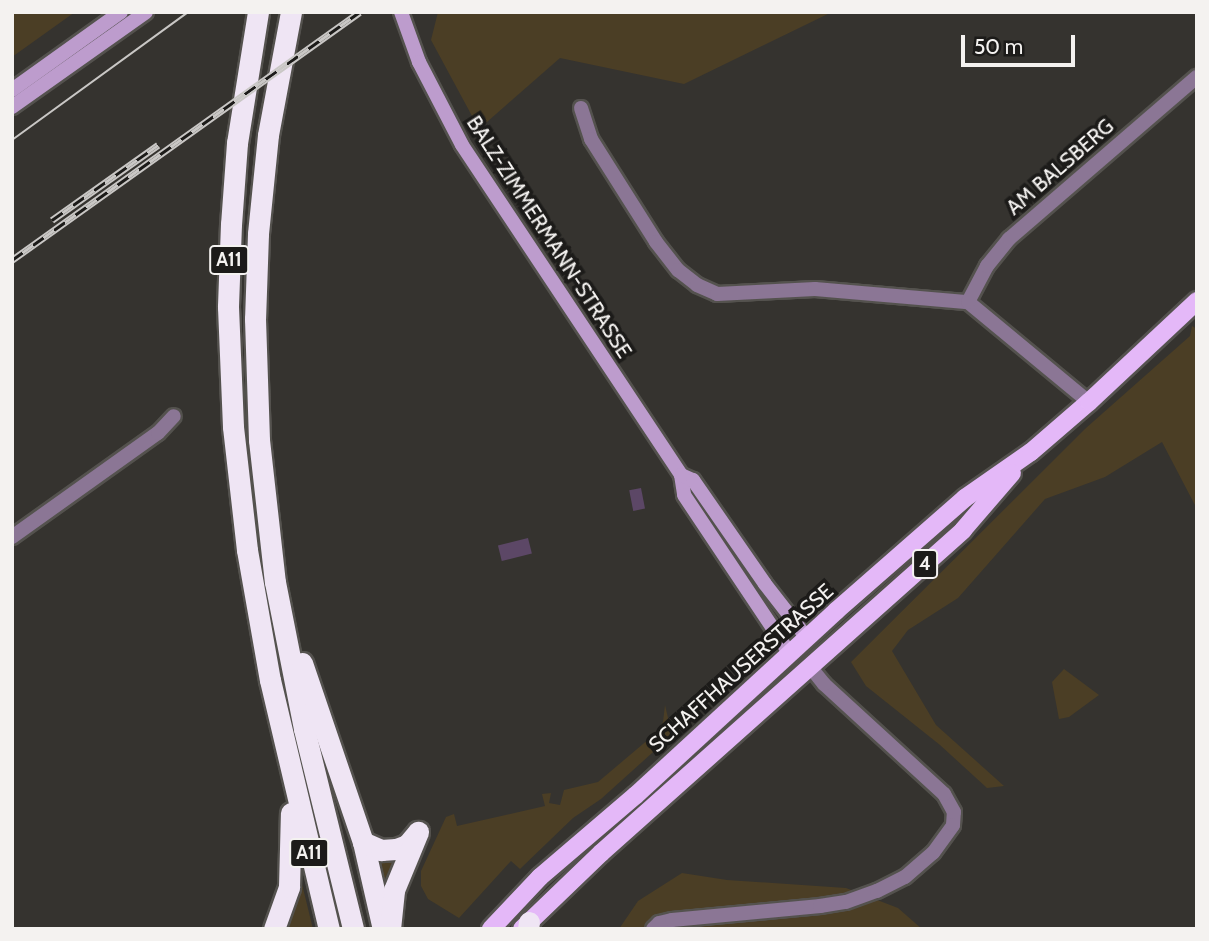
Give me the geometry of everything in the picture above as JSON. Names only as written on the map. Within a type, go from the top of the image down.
[{"type":"highway","name":"A11","points":[[258,12],[234,182],[229,279],[231,387],[237,468],[251,573],[291,776],[329,929]]},
{"type":"highway","name":"A11","points":[[291,12],[268,135],[256,287],[259,440],[275,582],[304,729],[353,929]]},
{"type":"highway","points":[[275,582],[363,842],[383,929]]},
{"type":"highway","points":[[274,929],[284,908],[291,876],[291,776]]},
{"type":"highway","points":[[363,842],[381,850],[396,849],[407,845],[418,832],[394,890],[390,929]]},
{"type":"main road","points":[[12,90],[121,12]]},
{"type":"main road","points":[[12,107],[146,12]]},
{"type":"main road","name":"BALZ-ZIMMERMANN-STRASSE","points":[[401,12],[419,62],[462,145],[681,475],[684,495],[790,654]]},
{"type":"main road","name":"SCHAFFHAUSERSTRASSE","points":[[491,929],[540,877],[636,795],[807,638],[965,498],[1031,452],[1089,402],[1197,301]]},
{"type":"main road","name":"SCHAFFHAUSERSTRASSE","points":[[526,926],[774,696],[963,530],[1031,452]]},
{"type":"main road","name":"BALZ-ZIMMERMANN-STRASSE","points":[[681,475],[693,480],[765,584],[807,638]]},
{"type":"main road","points":[[807,638],[810,667]]},
{"type":"main road","points":[[790,654],[810,667]]},
{"type":"street","name":"AM BALSBERG","points":[[968,302],[987,266],[1009,239],[1197,76]]},
{"type":"street","points":[[581,108],[590,139],[656,242],[678,270],[697,285],[718,293],[815,289],[968,302],[1089,402]]},
{"type":"street","points":[[12,537],[159,433],[174,416]]},
{"type":"street","points":[[653,929],[672,920],[846,902],[905,877],[933,853],[953,825],[954,812],[944,794],[824,684],[810,667]]},
{"type":"shaded area","points":[[12,12],[75,12],[12,57]]},
{"type":"shaded area","points":[[438,12],[832,12],[684,84],[560,58],[479,129],[431,40]]},
{"type":"shaded area","points":[[1192,326],[1197,329],[1197,509],[1162,442],[1105,477],[1045,499],[958,598],[908,630],[892,651],[936,725],[1004,786],[987,788],[940,745],[866,686],[851,662],[1086,428],[1190,336]]},
{"type":"shaded area","points":[[641,488],[645,509],[633,511],[629,490]]},
{"type":"shaded area","points":[[528,538],[532,554],[502,561],[498,545]]},
{"type":"shaded area","points":[[1064,669],[1099,695],[1069,717],[1059,719],[1052,682]]},
{"type":"shaded area","points":[[665,705],[672,735],[601,799],[573,818],[520,869],[511,861],[459,918],[428,899],[421,886],[421,871],[446,817],[454,814],[457,826],[545,806],[542,794],[551,793],[549,803],[560,805],[564,790],[598,782],[656,733],[663,722]]},
{"type":"shaded area","points":[[377,858],[395,858],[384,881],[382,880]]},
{"type":"shaded area","points":[[682,873],[727,880],[846,888],[898,908],[922,929],[619,929],[638,901]]},
{"type":"shaded area","points":[[301,880],[313,929],[282,929],[288,914]]},
{"type":"tram line","points":[[12,140],[188,12]]},
{"type":"railway","points":[[12,260],[360,12]]},
{"type":"railway","points":[[52,220],[158,145]]}]
